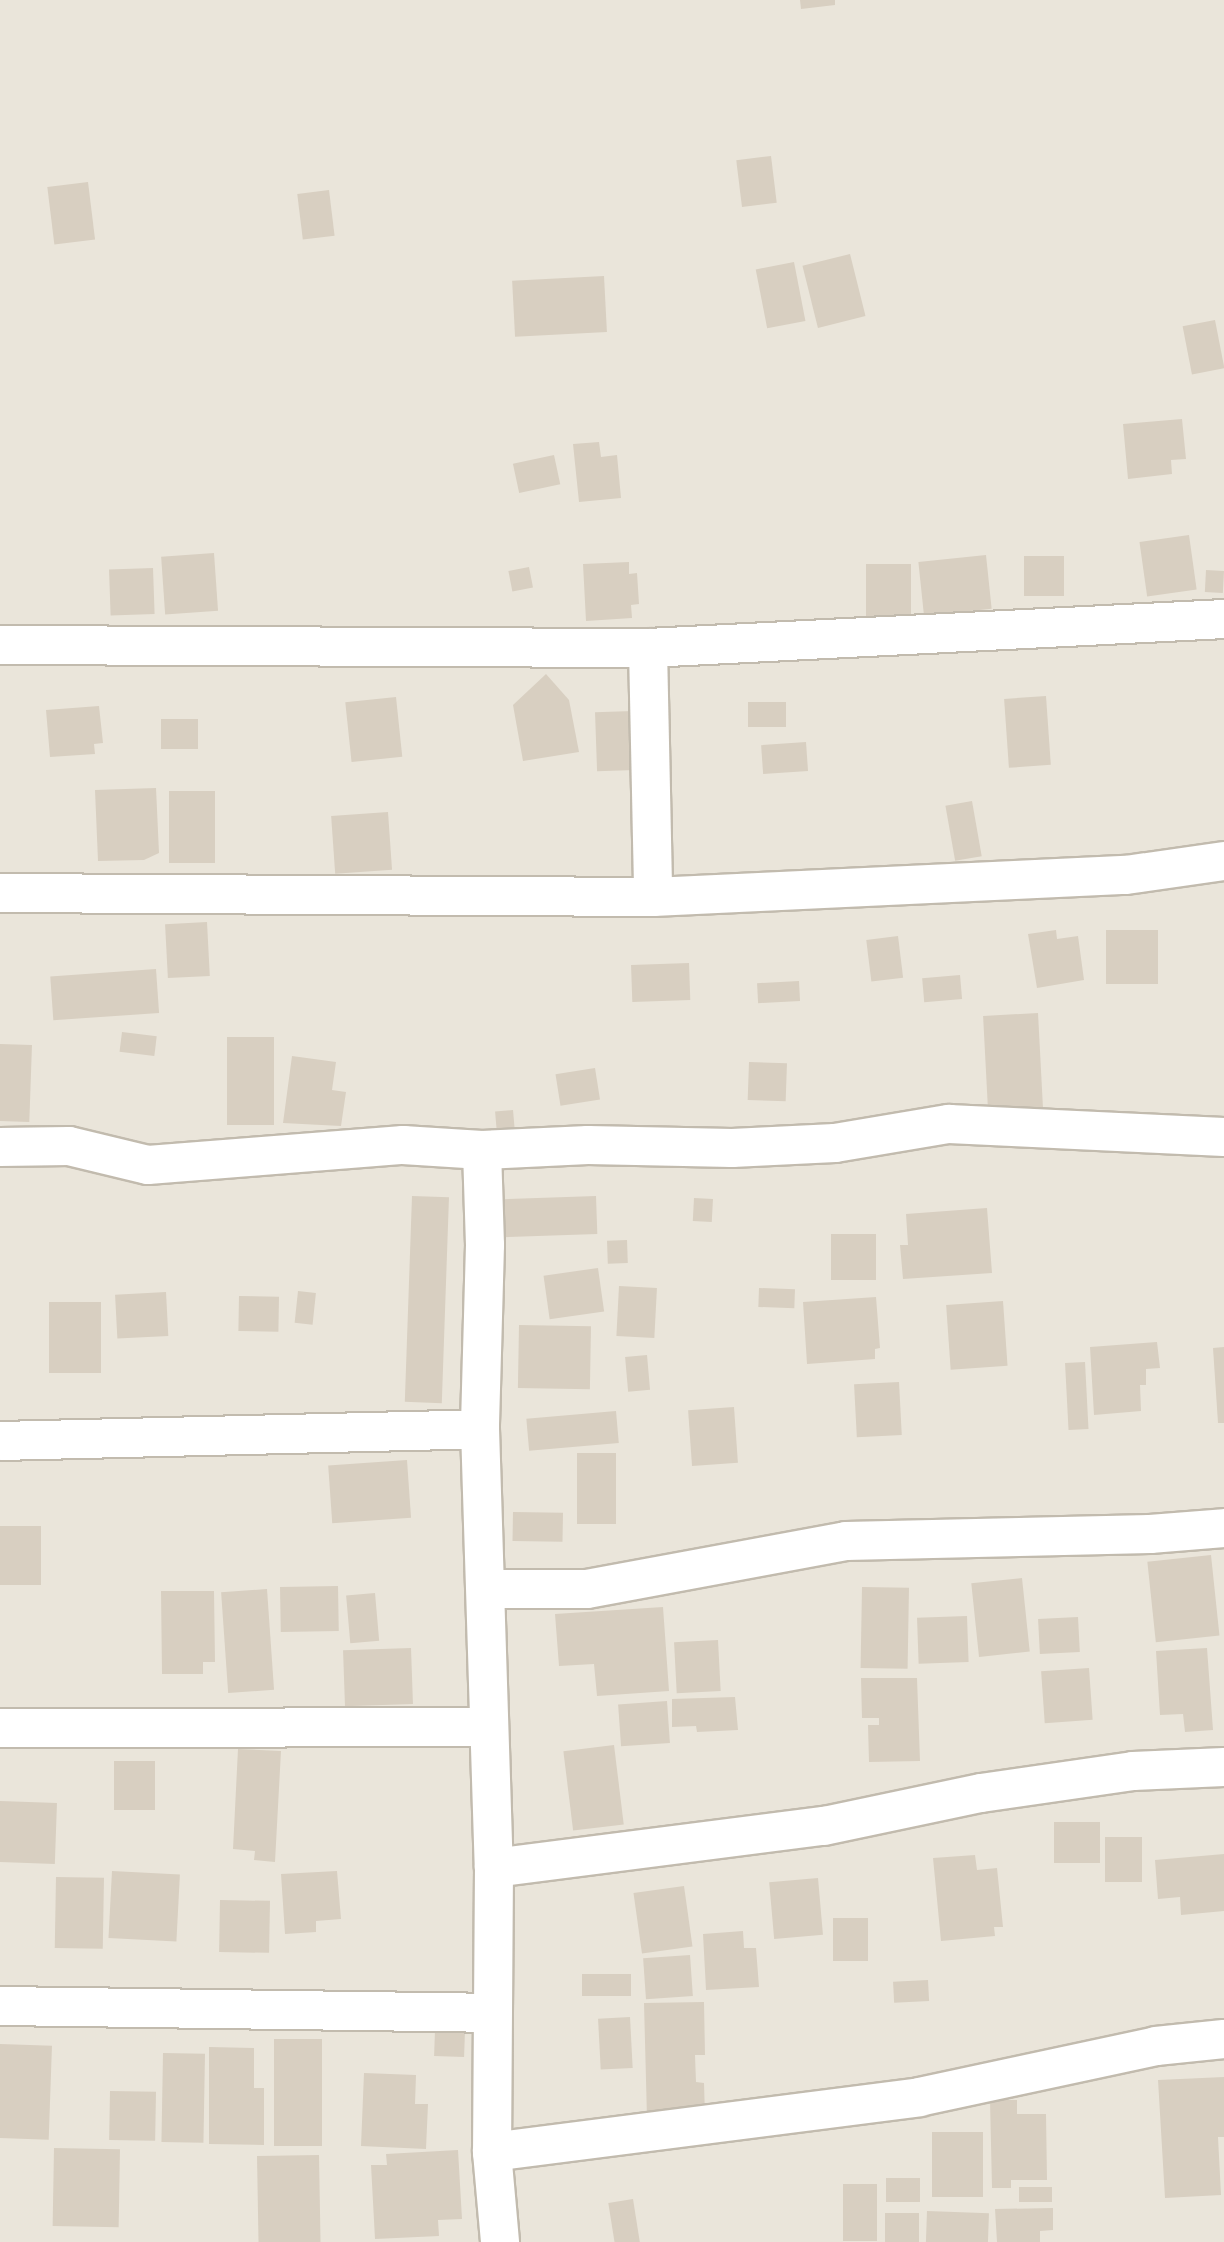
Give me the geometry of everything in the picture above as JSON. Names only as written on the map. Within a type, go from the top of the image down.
[{"type":"street","points":[[0,645],[648,648],[1224,619]]},
{"type":"street","points":[[648,648],[653,897]]},
{"type":"street","points":[[0,893],[653,897],[1126,875],[1224,861]]},
{"type":"street","points":[[0,1147],[69,1146],[148,1165],[403,1145],[482,1150],[588,1145],[732,1148],[835,1143],[949,1124],[1224,1137]]},
{"type":"street","points":[[482,1150],[485,1245],[480,1429],[487,1589],[487,1727],[494,1868],[492,2152],[500,2242]]},
{"type":"street","points":[[0,1441],[480,1429]]},
{"type":"street","points":[[487,1589],[587,1589],[846,1541],[1150,1534],[1224,1528]]},
{"type":"street","points":[[0,1728],[487,1727]]},
{"type":"street","points":[[494,1868],[824,1826],[981,1793],[1117,1773],[1224,1767]]},
{"type":"street","points":[[0,2006],[491,2013]]},
{"type":"street","points":[[492,2152],[919,2097],[1156,2046],[1224,2039]]},
{"type":"shaded area","points":[[0,0],[1224,0],[1224,2242],[0,2242]]},
{"type":"building","points":[[800,0],[835,0],[835,5],[801,9]]},
{"type":"building","points":[[771,156],[777,203],[742,207],[736,160]]},
{"type":"building","points":[[88,182],[95,240],[54,245],[47,187]]},
{"type":"building","points":[[329,190],[335,236],[303,240],[297,194]]},
{"type":"building","points":[[850,254],[865,316],[818,328],[802,266]]},
{"type":"building","points":[[794,262],[805,321],[767,328],[756,269]]},
{"type":"building","points":[[604,276],[607,332],[515,337],[512,281]]},
{"type":"building","points":[[1215,320],[1224,368],[1192,374],[1183,326]]},
{"type":"building","points":[[1182,419],[1186,459],[1171,460],[1172,474],[1128,479],[1123,424]]},
{"type":"building","points":[[599,442],[601,457],[617,455],[621,498],[579,502],[573,444]]},
{"type":"building","points":[[554,455],[560,484],[519,493],[513,464]]},
{"type":"building","points":[[1189,535],[1197,589],[1147,596],[1139,542]]},
{"type":"building","points":[[214,553],[218,611],[165,615],[161,557]]},
{"type":"building","points":[[986,555],[992,609],[924,616],[918,562]]},
{"type":"building","points":[[1024,556],[1064,556],[1064,596],[1024,596]]},
{"type":"building","points":[[629,562],[629,574],[637,573],[639,604],[631,605],[632,618],[586,621],[583,564]]},
{"type":"building","points":[[866,564],[911,564],[911,616],[866,616]]},
{"type":"building","points":[[529,567],[533,588],[512,592],[508,571]]},
{"type":"building","points":[[153,568],[155,614],[111,616],[109,570]]},
{"type":"building","points":[[1206,570],[1224,571],[1223,593],[1205,592]]},
{"type":"building","points":[[546,674],[569,700],[579,752],[523,761],[513,705]]},
{"type":"building","points":[[1046,696],[1051,765],[1009,768],[1004,699]]},
{"type":"building","points":[[396,697],[402,757],[352,762],[345,702]]},
{"type":"building","points":[[748,702],[786,702],[786,727],[748,727]]},
{"type":"building","points":[[99,706],[103,743],[94,744],[95,754],[50,757],[46,710]]},
{"type":"building","points":[[633,711],[635,770],[597,771],[595,712]]},
{"type":"building","points":[[161,719],[198,719],[198,749],[161,749]]},
{"type":"building","points":[[806,742],[808,771],[763,774],[761,745]]},
{"type":"building","points":[[156,788],[159,853],[144,860],[98,861],[95,790]]},
{"type":"building","points":[[169,791],[215,791],[215,863],[169,863]]},
{"type":"building","points":[[972,801],[982,856],[955,861],[945,806]]},
{"type":"building","points":[[388,812],[392,870],[335,874],[331,816]]},
{"type":"building","points":[[207,922],[210,976],[168,978],[165,924]]},
{"type":"building","points":[[1056,930],[1057,939],[1078,936],[1084,980],[1037,988],[1028,934]]},
{"type":"building","points":[[1106,930],[1158,930],[1158,984],[1106,984]]},
{"type":"building","points":[[898,936],[903,978],[871,982],[866,940]]},
{"type":"building","points":[[689,963],[690,1000],[632,1002],[631,965]]},
{"type":"building","points":[[156,969],[159,1013],[53,1020],[50,976]]},
{"type":"building","points":[[960,975],[962,999],[924,1002],[922,978]]},
{"type":"building","points":[[799,981],[800,1001],[758,1003],[757,983]]},
{"type":"building","points":[[1038,1013],[1043,1114],[988,1117],[983,1016]]},
{"type":"building","points":[[122,1032],[157,1036],[154,1056],[120,1052]]},
{"type":"building","points":[[227,1037],[274,1037],[274,1125],[227,1125]]},
{"type":"building","points":[[0,1044],[32,1045],[29,1122],[0,1121]]},
{"type":"building","points":[[292,1056],[336,1062],[332,1090],[346,1092],[341,1126],[283,1123]]},
{"type":"building","points":[[749,1062],[787,1063],[786,1101],[748,1100]]},
{"type":"building","points":[[595,1068],[600,1100],[560,1106],[555,1074]]},
{"type":"building","points":[[513,1110],[515,1133],[497,1134],[495,1112]]},
{"type":"building","points":[[412,1196],[449,1197],[442,1403],[405,1402]]},
{"type":"building","points":[[596,1196],[597,1234],[491,1238],[490,1200]]},
{"type":"building","points":[[694,1198],[713,1199],[712,1222],[693,1221]]},
{"type":"building","points":[[987,1208],[992,1273],[903,1279],[900,1245],[908,1245],[906,1214]]},
{"type":"building","points":[[831,1234],[876,1234],[876,1280],[831,1280]]},
{"type":"building","points":[[627,1240],[628,1263],[608,1264],[607,1241]]},
{"type":"building","points":[[598,1268],[604,1312],[550,1319],[544,1276]]},
{"type":"building","points":[[619,1286],[657,1288],[654,1338],[616,1336]]},
{"type":"building","points":[[759,1288],[795,1289],[794,1308],[758,1307]]},
{"type":"building","points":[[298,1291],[316,1293],[313,1325],[295,1323]]},
{"type":"building","points":[[166,1292],[168,1336],[117,1339],[115,1295]]},
{"type":"building","points":[[239,1296],[279,1297],[278,1332],[238,1331]]},
{"type":"building","points":[[876,1297],[880,1348],[875,1349],[875,1359],[807,1364],[803,1302]]},
{"type":"building","points":[[1003,1301],[1008,1366],[951,1370],[946,1305]]},
{"type":"building","points":[[49,1302],[101,1302],[101,1373],[49,1373]]},
{"type":"building","points":[[519,1325],[591,1326],[590,1389],[518,1388]]},
{"type":"building","points":[[1157,1342],[1160,1368],[1146,1369],[1146,1385],[1140,1385],[1141,1411],[1094,1415],[1090,1347]]},
{"type":"building","points":[[1224,1347],[1224,1423],[1218,1423],[1213,1348]]},
{"type":"building","points":[[647,1355],[650,1390],[628,1392],[625,1357]]},
{"type":"building","points":[[1085,1362],[1089,1429],[1069,1430],[1065,1363]]},
{"type":"building","points":[[899,1382],[902,1435],[857,1437],[854,1384]]},
{"type":"building","points":[[734,1407],[738,1463],[692,1466],[688,1410]]},
{"type":"building","points":[[616,1411],[619,1443],[529,1451],[526,1419]]},
{"type":"building","points":[[577,1453],[616,1453],[616,1524],[577,1524]]},
{"type":"building","points":[[407,1460],[411,1518],[332,1523],[328,1466]]},
{"type":"building","points":[[513,1512],[563,1513],[562,1542],[512,1541]]},
{"type":"building","points":[[0,1526],[41,1526],[41,1585],[0,1585]]},
{"type":"building","points":[[1211,1555],[1219,1636],[1156,1642],[1147,1562]]},
{"type":"building","points":[[1022,1578],[1030,1652],[979,1657],[971,1583]]},
{"type":"building","points":[[338,1586],[339,1631],[281,1632],[280,1587]]},
{"type":"building","points":[[862,1587],[909,1588],[908,1669],[861,1668]]},
{"type":"building","points":[[267,1589],[274,1690],[228,1693],[221,1592]]},
{"type":"building","points":[[161,1591],[214,1591],[215,1662],[203,1662],[203,1674],[162,1674]]},
{"type":"building","points":[[375,1593],[379,1641],[350,1643],[346,1596]]},
{"type":"building","points":[[663,1607],[669,1691],[597,1696],[594,1664],[559,1666],[555,1614]]},
{"type":"building","points":[[967,1616],[969,1662],[919,1664],[917,1618]]},
{"type":"building","points":[[1078,1617],[1080,1652],[1040,1654],[1038,1619]]},
{"type":"building","points":[[718,1640],[721,1691],[677,1693],[674,1642]]},
{"type":"building","points":[[411,1648],[413,1704],[345,1706],[343,1650]]},
{"type":"building","points":[[1207,1648],[1213,1730],[1185,1732],[1183,1714],[1160,1715],[1156,1651]]},
{"type":"building","points":[[1089,1668],[1093,1720],[1045,1723],[1041,1671]]},
{"type":"building","points":[[861,1678],[917,1678],[920,1761],[869,1762],[868,1725],[879,1725],[879,1718],[862,1718]]},
{"type":"building","points":[[735,1697],[738,1730],[697,1732],[696,1726],[672,1727],[672,1699]]},
{"type":"building","points":[[667,1701],[670,1743],[621,1746],[618,1704]]},
{"type":"building","points":[[614,1745],[624,1824],[573,1831],[563,1751]]},
{"type":"building","points":[[238,1749],[281,1751],[275,1862],[254,1860],[255,1851],[233,1849]]},
{"type":"building","points":[[114,1761],[155,1761],[155,1810],[114,1810]]},
{"type":"building","points":[[0,1801],[57,1803],[55,1864],[0,1862]]},
{"type":"building","points":[[1054,1822],[1100,1822],[1100,1863],[1054,1863]]},
{"type":"building","points":[[1105,1837],[1142,1837],[1142,1882],[1105,1882]]},
{"type":"building","points":[[1224,1854],[1224,1911],[1181,1915],[1180,1897],[1158,1899],[1155,1860]]},
{"type":"building","points":[[975,1855],[977,1870],[997,1868],[1003,1927],[994,1927],[995,1936],[941,1941],[933,1858]]},
{"type":"building","points":[[112,1871],[180,1875],[176,1941],[108,1938]]},
{"type":"building","points":[[337,1871],[341,1919],[316,1921],[316,1932],[285,1934],[281,1874]]},
{"type":"building","points":[[56,1877],[104,1878],[103,1949],[55,1948]]},
{"type":"building","points":[[818,1878],[823,1935],[774,1939],[769,1882]]},
{"type":"building","points":[[684,1886],[692,1946],[642,1954],[633,1893]]},
{"type":"building","points":[[220,1900],[270,1901],[269,1953],[219,1952]]},
{"type":"building","points":[[833,1918],[868,1918],[868,1961],[833,1961]]},
{"type":"building","points":[[743,1931],[744,1948],[756,1948],[759,1987],[706,1990],[703,1934]]},
{"type":"building","points":[[690,1955],[693,1996],[646,1999],[643,1958]]},
{"type":"building","points":[[582,1974],[631,1974],[631,1996],[582,1996]]},
{"type":"building","points":[[928,1980],[929,2001],[894,2003],[893,1982]]},
{"type":"building","points":[[704,2002],[705,2055],[695,2055],[696,2082],[704,2083],[705,2116],[647,2118],[644,2003]]},
{"type":"building","points":[[630,2017],[633,2068],[601,2070],[598,2019]]},
{"type":"building","points":[[435,2030],[465,2031],[464,2057],[434,2056]]},
{"type":"building","points":[[274,2039],[322,2039],[322,2146],[274,2146]]},
{"type":"building","points":[[0,2044],[52,2046],[49,2140],[0,2138]]},
{"type":"building","points":[[209,2047],[254,2048],[254,2088],[264,2088],[264,2145],[209,2144]]},
{"type":"building","points":[[163,2053],[205,2054],[203,2143],[161,2142]]},
{"type":"building","points":[[364,2073],[416,2075],[415,2104],[428,2104],[426,2149],[361,2146]]},
{"type":"building","points":[[1224,2077],[1224,2137],[1218,2137],[1221,2195],[1165,2198],[1158,2080]]},
{"type":"building","points":[[110,2091],[156,2092],[155,2141],[109,2140]]},
{"type":"building","points":[[990,2100],[1017,2100],[1017,2114],[1046,2114],[1047,2180],[1011,2180],[1011,2188],[992,2188]]},
{"type":"building","points":[[932,2132],[983,2132],[983,2197],[932,2197]]},
{"type":"building","points":[[54,2148],[120,2149],[119,2227],[53,2226]]},
{"type":"building","points":[[458,2150],[462,2219],[438,2220],[439,2236],[375,2239],[371,2165],[387,2165],[386,2154]]},
{"type":"building","points":[[319,2155],[321,2242],[259,2242],[257,2156]]},
{"type":"building","points":[[886,2178],[920,2178],[920,2202],[886,2202]]},
{"type":"building","points":[[843,2184],[877,2184],[877,2241],[843,2241]]},
{"type":"building","points":[[1019,2187],[1052,2187],[1052,2202],[1019,2202]]},
{"type":"building","points":[[633,2199],[640,2242],[614,2242],[608,2203]]},
{"type":"building","points":[[1053,2208],[1053,2230],[1040,2231],[1040,2242],[997,2242],[995,2209]]},
{"type":"building","points":[[927,2211],[989,2213],[988,2242],[926,2242]]},
{"type":"building","points":[[885,2213],[919,2213],[919,2242],[885,2242]]}]
